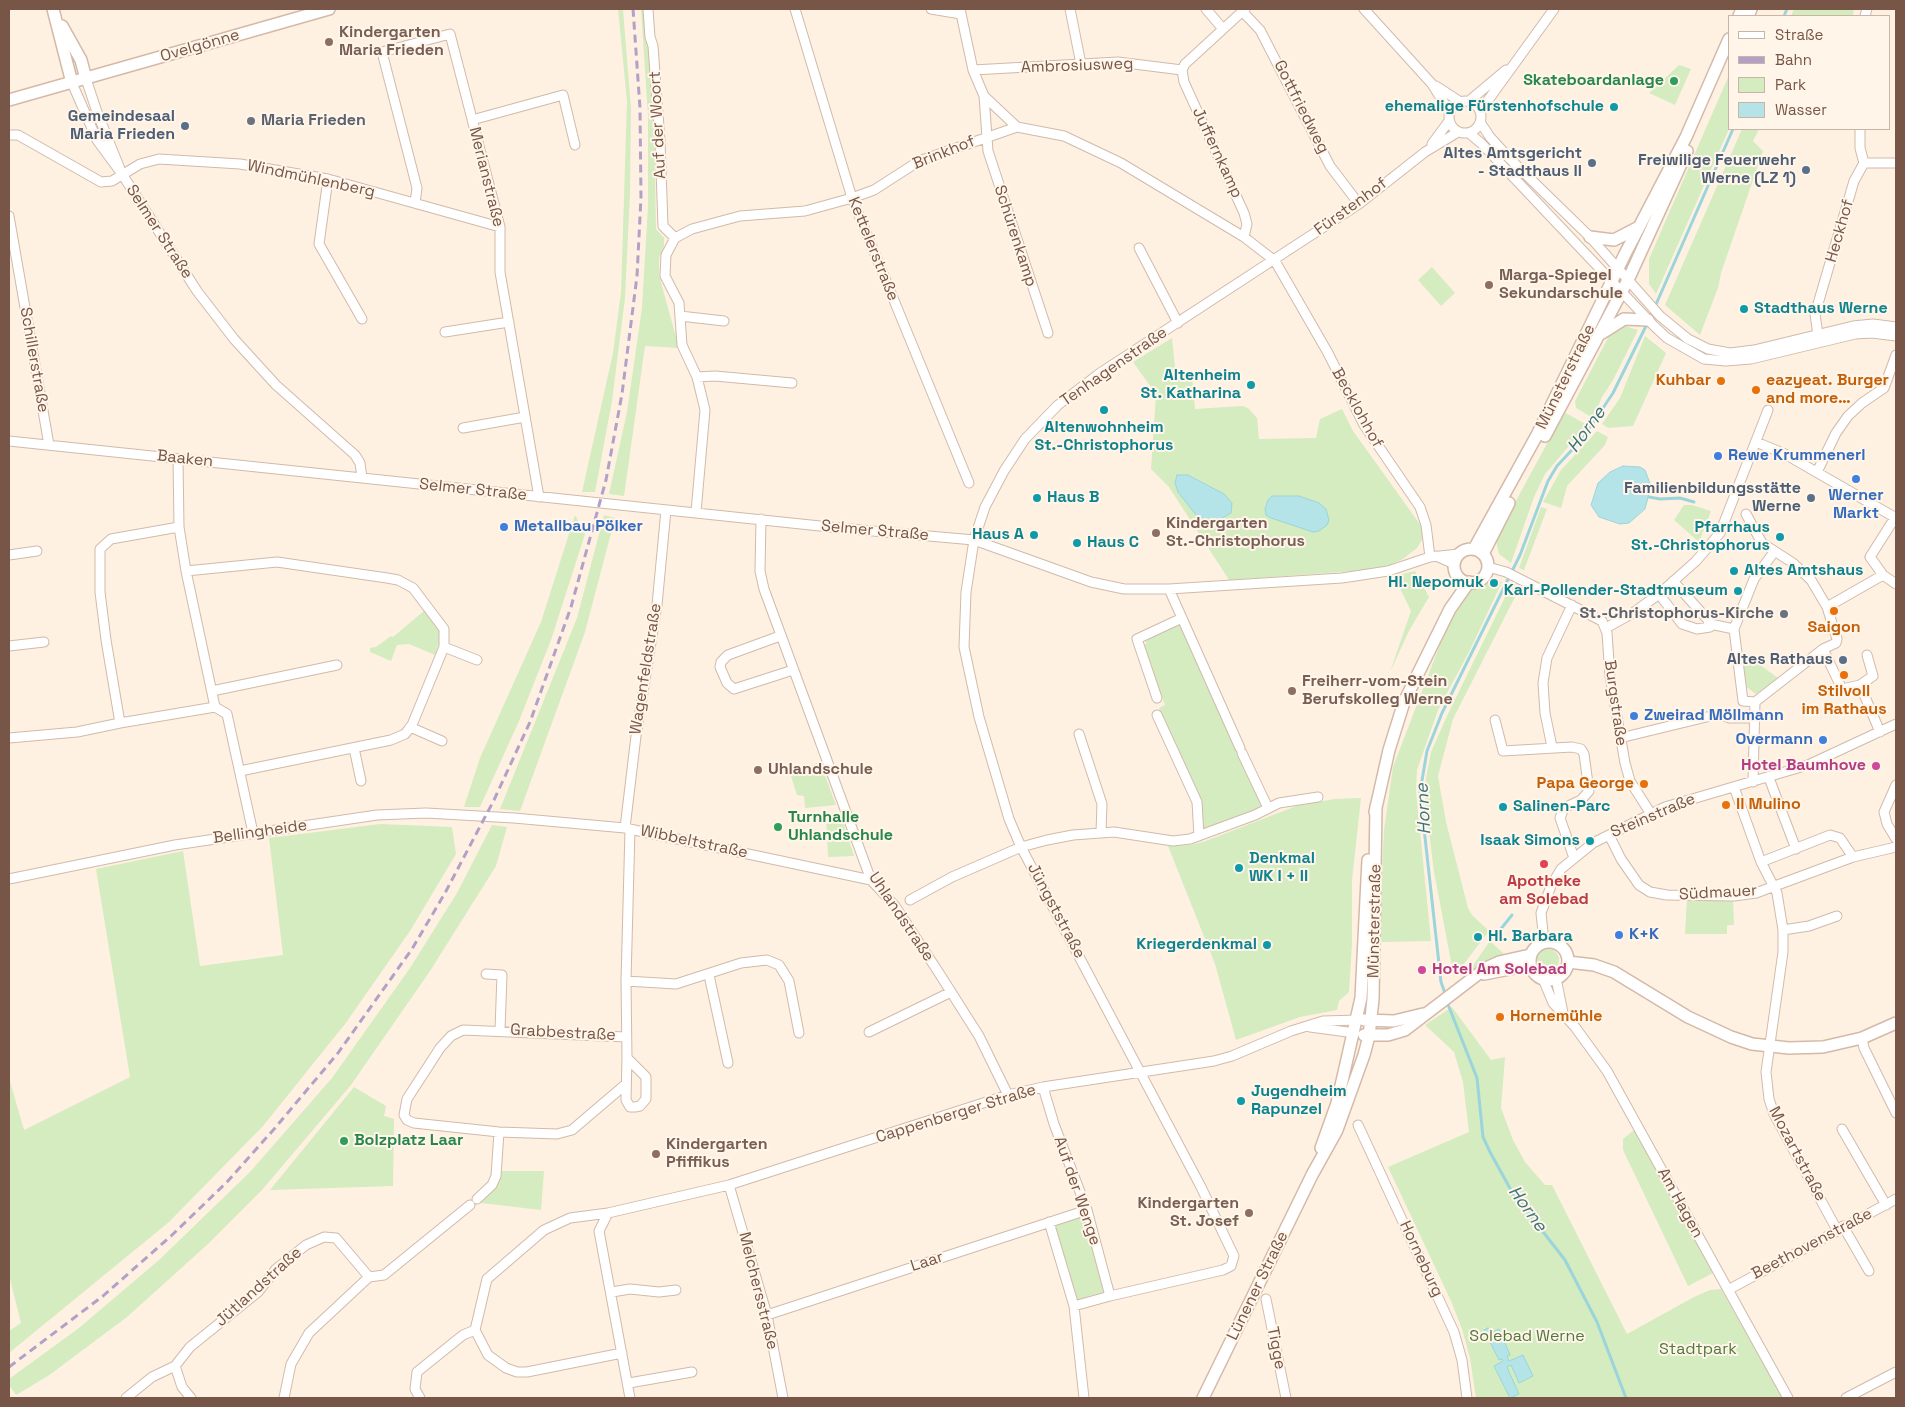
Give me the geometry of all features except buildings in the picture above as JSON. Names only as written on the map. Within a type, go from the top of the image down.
[{"type":"main road","name":"Ovelgönne","points":[[9,100],[329,9]]},
{"type":"main road","points":[[54,11],[81,60],[86,79]]},
{"type":"main road","points":[[54,11],[72,83]]},
{"type":"main road","name":"Münsterstraße","points":[[1479,552],[1618,268],[1686,137],[1728,41]]},
{"type":"main road","name":"Münsterstraße","points":[[1479,552],[1622,292],[1728,60]]},
{"type":"main road","points":[[1590,237],[1614,240],[1640,226]]},
{"type":"main road","points":[[1598,336],[1615,323],[1636,314],[1651,323]]},
{"type":"main road","points":[[1465,550],[1479,552],[1488,567],[1481,579],[1464,580],[1456,559],[1465,550]]},
{"type":"main road","name":"Münsterstraße","points":[[1358,1020],[1361,998],[1370,843],[1376,806],[1389,750],[1404,702],[1464,580]]},
{"type":"main road","name":"Münsterstraße","points":[[1369,1036],[1371,1020],[1376,806]]},
{"type":"main road","points":[[1480,974],[1520,967],[1531,969],[1543,979],[1556,978],[1564,972],[1568,962],[1565,950],[1556,943],[1544,942],[1533,949],[1530,955],[1531,969]]},
{"type":"main road","points":[[1355,1033],[1369,1036],[1388,1035],[1405,1030],[1499,962],[1530,955]]},
{"type":"main road","points":[[1568,962],[1594,965],[1614,972],[1705,1026],[1731,1037],[1769,1046],[1823,1047],[1862,1038],[1896,1023]]},
{"type":"main road","points":[[1358,1020],[1394,1020],[1425,1014]]},
{"type":"main road","name":"Lünener Straße","points":[[1312,1175],[1337,1104],[1358,1020]]},
{"type":"main road","name":"Lünener Straße","points":[[1203,1398],[1312,1175],[1338,1130],[1369,1036]]},
{"type":"street","name":"Auf der Woort","points":[[648,9],[650,37],[653,46],[660,141],[663,226],[675,238]]},
{"type":"street","name":"Kettelerstraße","points":[[796,9],[852,198],[945,429],[969,483]]},
{"type":"street","points":[[931,9],[960,11],[974,70],[984,96],[986,137]]},
{"type":"street","points":[[1070,9],[1081,64]]},
{"type":"street","points":[[1206,9],[1223,29]]},
{"type":"street","points":[[1364,9],[1432,84],[1449,111],[1449,121],[1458,132],[1469,133],[1482,144],[1622,292],[1636,314]]},
{"type":"street","points":[[1554,9],[1480,110],[1480,122],[1490,138],[1590,237],[1660,316],[1688,339],[1708,349],[1726,352],[1754,350],[1863,325],[1896,327]]},
{"type":"street","points":[[1182,70],[1185,64],[1244,10]]},
{"type":"street","name":"Gottfriedweg","points":[[1244,10],[1260,30],[1330,166],[1359,204]]},
{"type":"street","name":"Merianstraße","points":[[416,203],[417,188],[382,52],[450,34],[500,227],[500,272],[539,497]]},
{"type":"street","points":[[1469,101],[1518,60]]},
{"type":"street","name":"Ambrosiusweg","points":[[974,70],[1126,62],[1182,70]]},
{"type":"street","name":"Juffernkamp","points":[[1182,70],[1184,82],[1244,213],[1247,224],[1244,237]]},
{"type":"street","name":"Selmer Straße","points":[[86,79],[122,174]]},
{"type":"street","name":"Selmer Straße","points":[[72,83],[97,140],[122,174],[197,291],[234,339],[276,385],[355,455],[360,463],[362,478],[974,540]]},
{"type":"street","points":[[1432,84],[1459,101],[1469,101],[1480,110]]},
{"type":"street","points":[[472,120],[563,95],[576,145]]},
{"type":"street","points":[[984,96],[1016,127]]},
{"type":"street","points":[[1449,111],[1459,101]]},
{"type":"street","name":"Fürstenhof","points":[[1426,152],[1449,121]]},
{"type":"street","points":[[1469,133],[1480,122]]},
{"type":"street","name":"Brinkhof","points":[[675,238],[692,229],[740,216],[805,211],[852,198],[874,190],[919,161],[1016,127],[1048,132],[1080,142],[1170,191],[1244,237],[1274,261]]},
{"type":"street","points":[[1860,130],[1860,148],[1864,163],[1896,164]]},
{"type":"street","name":"Fürstenhof","points":[[1274,261],[1359,204],[1426,152],[1458,132]]},
{"type":"street","points":[[9,135],[18,134],[97,181],[112,181],[122,174]]},
{"type":"street","name":"Schürenkamp","points":[[986,137],[988,151],[1048,333]]},
{"type":"street","name":"Windmühlenberg","points":[[122,174],[140,164],[168,158],[240,164],[328,179],[500,227]]},
{"type":"street","name":"Heckhof","points":[[1818,335],[1815,314],[1854,181],[1864,163]]},
{"type":"street","points":[[328,179],[319,244],[362,319]]},
{"type":"street","name":"Schillerstraße","points":[[9,216],[49,444]]},
{"type":"street","points":[[675,238],[666,255],[665,276],[679,303],[682,345],[697,377],[705,410],[696,512]]},
{"type":"street","name":"Tenhagenstraße","points":[[1139,248],[1178,323]]},
{"type":"street","name":"Tenhagenstraße","points":[[974,540],[986,507],[1015,453],[1035,428],[1078,388],[1274,261]]},
{"type":"street","name":"Becklohhof","points":[[1274,261],[1328,353],[1364,425],[1420,507],[1433,557]]},
{"type":"street","points":[[680,316],[724,321]]},
{"type":"street","points":[[445,332],[509,322]]},
{"type":"street","points":[[1651,323],[1667,338],[1704,358],[1726,361],[1758,358],[1855,334],[1872,333],[1896,336]]},
{"type":"street","points":[[1816,472],[1836,433],[1848,416],[1862,403],[1884,388],[1896,355]]},
{"type":"street","points":[[697,377],[715,376],[792,382]]},
{"type":"street","points":[[1488,567],[1506,572],[1596,617],[1606,628],[1633,613],[1673,582],[1696,561],[1720,534],[1768,410]]},
{"type":"street","points":[[463,428],[525,417]]},
{"type":"street","name":"Baaken","points":[[9,441],[362,478]]},
{"type":"street","points":[[1756,442],[1785,454],[1896,517],[1870,557],[1883,575],[1896,584]]},
{"type":"street","points":[[178,459],[178,527],[215,707]]},
{"type":"street","name":"Wagenfeldstraße","points":[[627,1058],[646,1077],[646,1098],[640,1106],[630,1107],[627,1104],[626,1084],[628,828],[636,736],[657,605],[666,510]]},
{"type":"street","points":[[1746,514],[1762,543],[1793,563],[1810,580],[1827,607],[1837,641],[1823,649],[1755,702],[1743,701],[1734,629],[1754,579],[1774,552]]},
{"type":"street","name":"Uhlandstraße","points":[[762,519],[760,571],[764,589],[792,670],[871,880],[882,889],[895,906],[951,992],[979,1036],[1008,1095]]},
{"type":"street","points":[[120,723],[100,592],[100,550],[111,539],[178,527]]},
{"type":"street","points":[[974,540],[1091,582],[1124,589],[1169,589],[1361,576],[1388,571],[1433,557],[1456,559]]},
{"type":"street","name":"Jüngststraße","points":[[974,540],[965,607],[965,656],[978,717],[996,781],[1021,847],[1141,1072],[1234,1256],[1231,1266],[1223,1270],[1110,1296]]},
{"type":"street","points":[[9,554],[37,551]]},
{"type":"street","points":[[186,571],[277,562],[398,580],[413,588],[439,619],[446,635],[444,647],[410,727],[399,738],[240,771]]},
{"type":"street","points":[[1827,607],[1883,575]]},
{"type":"street","points":[[1673,582],[1710,624],[1734,629]]},
{"type":"street","points":[[1169,589],[1268,808]]},
{"type":"street","points":[[1659,594],[1686,626],[1702,629],[1710,627],[1710,624]]},
{"type":"street","points":[[1552,747],[1545,713],[1543,683],[1547,658],[1572,605]]},
{"type":"street","points":[[1157,698],[1136,639],[1182,618]]},
{"type":"street","name":"Burgstraße","points":[[1606,628],[1620,738],[1630,781],[1650,814]]},
{"type":"street","points":[[780,636],[728,655],[721,662],[720,668],[727,683],[734,689],[792,670]]},
{"type":"street","points":[[9,646],[44,642]]},
{"type":"street","points":[[444,647],[477,660]]},
{"type":"street","points":[[1823,649],[1842,689],[1860,685],[1873,676],[1867,655]]},
{"type":"street","points":[[212,691],[337,664]]},
{"type":"street","points":[[1860,685],[1880,732]]},
{"type":"street","points":[[1753,782],[1755,702]]},
{"type":"street","points":[[9,738],[77,732],[215,707],[227,714],[253,833]]},
{"type":"street","points":[[1620,738],[1719,714],[1730,718],[1755,718]]},
{"type":"street","points":[[1157,715],[1197,802],[1199,836]]},
{"type":"street","points":[[1495,720],[1503,751],[1578,747],[1584,754],[1589,791],[1581,800],[1564,808],[1560,818],[1574,858]]},
{"type":"street","name":"Steinstraße","points":[[1544,942],[1541,921],[1545,900],[1561,869],[1593,843],[1647,818],[1650,814],[1682,802],[1808,765],[1896,724]]},
{"type":"street","points":[[410,727],[442,741]]},
{"type":"street","points":[[1079,734],[1102,804],[1101,832]]},
{"type":"street","points":[[354,748],[360,781]]},
{"type":"street","points":[[1769,778],[1796,849]]},
{"type":"street","points":[[1896,785],[1884,812],[1887,824],[1896,839]]},
{"type":"street","name":"Mozartstraße","points":[[1734,787],[1761,862],[1774,888],[1783,930],[1783,952],[1766,1072],[1772,1109],[1840,1228],[1869,1271]]},
{"type":"street","points":[[910,900],[952,877],[1021,847],[1073,835],[1101,832],[1134,834],[1173,841],[1199,836],[1268,808],[1294,800],[1318,797]]},
{"type":"street","name":"Bellingheide","points":[[9,879],[175,845],[377,815],[426,814],[514,818]]},
{"type":"street","name":"Wibbeltstraße","points":[[514,818],[628,828],[871,880]]},
{"type":"street","name":"Südmauer","points":[[1761,862],[1830,834],[1840,838],[1853,857]]},
{"type":"street","name":"Südmauer","points":[[1609,835],[1634,879],[1650,892],[1667,895],[1734,896],[1756,893],[1774,888],[1853,857],[1896,847]]},
{"type":"street","points":[[1783,930],[1809,926],[1837,916]]},
{"type":"street","points":[[626,981],[676,984],[757,960],[767,960],[779,965],[789,981],[800,1033]]},
{"type":"street","name":"Grabbestraße","points":[[486,974],[502,975],[500,1030]]},
{"type":"street","points":[[709,974],[728,1063]]},
{"type":"street","name":"Am Hagen","points":[[1556,978],[1562,1014]]},
{"type":"street","name":"Am Hagen","points":[[1543,979],[1553,1003],[1607,1071],[1788,1398]]},
{"type":"street","points":[[869,1032],[951,992]]},
{"type":"street","name":"Cappenberger Straße","points":[[475,1330],[488,1276],[554,1224],[570,1218],[608,1213],[729,1185],[1008,1095],[1043,1087],[1214,1061],[1323,1021],[1358,1020]]},
{"type":"street","name":"Cappenberger Straße","points":[[1305,1027],[1355,1033]]},
{"type":"street","name":"Grabbestraße","points":[[626,1036],[463,1030],[451,1036],[407,1098],[404,1115],[406,1120],[414,1123],[499,1132],[566,1133],[626,1084]]},
{"type":"street","points":[[1862,1038],[1864,1048],[1896,1113]]},
{"type":"street","name":"Auf der Wenge","points":[[1043,1087],[1054,1124],[1087,1210],[1110,1296]]},
{"type":"street","name":"Horneburg","points":[[1358,1125],[1454,1332],[1462,1360],[1467,1398]]},
{"type":"street","points":[[1842,1129],[1886,1205]]},
{"type":"street","points":[[284,1398],[291,1364],[309,1333],[369,1277],[384,1275],[474,1202],[492,1185],[496,1176],[499,1132]]},
{"type":"street","name":"Melchersstraße","points":[[729,1185],[767,1315],[783,1398]]},
{"type":"street","name":"Beethovenstraße","points":[[1728,1290],[1896,1199]]},
{"type":"street","name":"Laar","points":[[767,1315],[1087,1210]]},
{"type":"street","points":[[608,1213],[599,1231],[612,1292],[630,1398]]},
{"type":"street","points":[[1049,1222],[1074,1306],[1084,1398]]},
{"type":"street","name":"Jütlandstraße","points":[[126,1398],[152,1377],[175,1366],[190,1347],[258,1292],[276,1269],[306,1245],[324,1237],[336,1238],[369,1277]]},
{"type":"street","points":[[612,1292],[630,1289],[659,1292],[676,1290]]},
{"type":"street","points":[[1074,1306],[1110,1296]]},
{"type":"street","name":"Tigge","points":[[1266,1299],[1286,1398]]},
{"type":"street","points":[[420,1398],[415,1389],[417,1372],[463,1335],[475,1330],[488,1355],[506,1368],[517,1372],[527,1372],[622,1353]]},
{"type":"street","points":[[175,1366],[182,1387],[191,1398]]},
{"type":"street","points":[[628,1383],[692,1372]]},
{"type":"street","points":[[1846,1398],[1896,1372]]},
{"type":"green space","points":[[618,9],[623,9],[631,109],[630,193],[625,298],[612,401],[595,492],[582,492],[613,353],[621,293],[627,101]]},
{"type":"green space","points":[[641,9],[646,9],[654,119],[656,229],[664,238],[664,246],[659,258],[659,275],[679,348],[645,346],[624,496],[609,494],[627,412],[642,308],[648,206],[648,116]]},
{"type":"green space","points":[[1794,9],[1854,9],[1853,15],[1791,15]]},
{"type":"green space","name":"Skateboardanlage","points":[[1679,65],[1691,69],[1675,105],[1649,93]]},
{"type":"green space","points":[[1728,77],[1729,130],[1656,294],[1649,284],[1649,259]]},
{"type":"green space","points":[[1742,130],[1758,130],[1753,141],[1763,151],[1721,273],[1718,288],[1700,335],[1665,305]]},
{"type":"green space","points":[[1432,267],[1455,293],[1441,306],[1418,280]]},
{"type":"green space","points":[[1625,326],[1638,330],[1613,380],[1602,397],[1593,418],[1576,408],[1575,401],[1611,332]]},
{"type":"green space","points":[[1645,336],[1666,353],[1633,426],[1608,428],[1602,424],[1620,398]]},
{"type":"green space","points":[[1172,338],[1176,377],[1192,377],[1195,409],[1242,406],[1248,408],[1257,418],[1259,439],[1316,438],[1320,419],[1342,409],[1353,431],[1424,530],[1423,538],[1417,548],[1403,559],[1390,565],[1369,570],[1229,580],[1169,487],[1151,469],[1156,394],[1133,362]]},
{"type":"green space","points":[[1564,412],[1587,425],[1545,474],[1534,497],[1511,563],[1499,554],[1496,541],[1497,536]]},
{"type":"green space","points":[[1597,431],[1608,437],[1605,445],[1567,486],[1561,508],[1543,502],[1561,470]]},
{"type":"green space","points":[[1684,505],[1692,505],[1711,511],[1699,542],[1674,520]]},
{"type":"green space","points":[[1541,507],[1547,509],[1524,570],[1519,568]]},
{"type":"green space","points":[[575,515],[585,534],[551,640],[519,721],[480,807],[464,807],[480,758],[541,622]]},
{"type":"green space","points":[[604,515],[615,518],[585,632],[520,811],[500,809],[577,618]]},
{"type":"green space","points":[[1415,571],[1429,597],[1410,629],[1390,672],[1411,611],[1394,576]]},
{"type":"green space","points":[[1492,579],[1502,582],[1470,650],[1438,710],[1417,770],[1416,791],[1431,941],[1379,942],[1384,830],[1393,767],[1441,642],[1464,595],[1472,588]]},
{"type":"green space","points":[[1511,585],[1519,589],[1453,719],[1438,776],[1446,822],[1468,908],[1472,915],[1489,931],[1454,977],[1434,872],[1424,791],[1431,752]]},
{"type":"green space","points":[[424,611],[440,630],[440,639],[435,655],[409,644],[397,645],[391,661],[370,652],[370,648],[376,647],[391,636],[393,637]]},
{"type":"green space","points":[[1182,618],[1268,808],[1202,831],[1199,802],[1159,708],[1165,705],[1144,648],[1148,637]]},
{"type":"green space","points":[[1740,656],[1752,659],[1778,678],[1756,694],[1745,686]]},
{"type":"green space","points":[[820,762],[836,805],[805,808],[804,796],[797,795],[790,773]]},
{"type":"green space","points":[[1361,798],[1352,880],[1352,944],[1349,992],[1339,1001],[1337,1010],[1300,1017],[1236,1040],[1215,964],[1168,846],[1190,845],[1203,842],[1299,805],[1335,799]]},
{"type":"green space","points":[[826,813],[840,813],[854,856],[828,857]]},
{"type":"green space","points":[[380,824],[452,827],[456,854],[410,931],[345,1024],[263,1126],[169,1222],[9,1353],[9,1331],[21,1323],[9,1275],[9,1078],[24,1130],[130,1077],[96,869],[183,851],[200,966],[283,955],[269,838]]},
{"type":"green space","points":[[492,825],[507,827],[496,866],[430,971],[351,1085],[262,1190],[208,1244],[127,1317],[48,1376],[16,1395],[9,1385],[9,1379],[79,1328],[159,1260],[250,1172],[332,1078],[410,968],[457,893]]},
{"type":"green space","points":[[1687,899],[1733,899],[1734,925],[1727,925],[1727,934],[1685,934]]},
{"type":"green space","points":[[1490,941],[1504,954],[1483,962],[1467,974]]},
{"type":"green space","points":[[1544,949],[1552,949],[1559,956],[1559,964],[1552,971],[1544,971],[1537,964],[1537,956]]},
{"type":"green space","points":[[1452,1007],[1491,1060],[1505,1057],[1501,1108],[1513,1140],[1525,1162],[1545,1185],[1552,1185],[1627,1334],[1694,1297],[1710,1290],[1721,1289],[1783,1398],[1476,1398],[1470,1358],[1462,1329],[1451,1301],[1388,1167],[1469,1132],[1463,1082],[1454,1052],[1425,1025]]},
{"type":"green space","points":[[354,1087],[386,1106],[384,1116],[394,1119],[393,1186],[270,1190]]},
{"type":"green space","points":[[1634,1130],[1713,1273],[1688,1286],[1623,1150],[1623,1139]]},
{"type":"green space","points":[[500,1171],[544,1171],[541,1210],[481,1203],[494,1188]]},
{"type":"green space","points":[[1084,1216],[1104,1292],[1077,1300],[1054,1225]]},
{"type":"water","points":[[1623,466],[1640,467],[1645,470],[1651,486],[1645,509],[1629,523],[1620,524],[1599,517],[1591,505],[1598,483],[1610,472]]},
{"type":"water","points":[[1177,475],[1188,475],[1224,494],[1232,503],[1231,513],[1219,520],[1205,519],[1196,515],[1178,492],[1175,483]]},
{"type":"water","points":[[1272,496],[1299,496],[1319,503],[1326,509],[1329,520],[1327,525],[1319,531],[1313,532],[1271,518],[1266,515],[1265,509],[1268,500]]},
{"type":"water","points":[[1488,1328],[1490,1333],[1499,1329],[1510,1355],[1507,1356],[1509,1361],[1523,1355],[1533,1376],[1519,1383],[1511,1365],[1507,1367],[1519,1394],[1510,1398],[1494,1366],[1503,1361],[1502,1359],[1499,1360],[1484,1330]]},
{"type":"waterway","name":"Horne","points":[[1784,15],[1787,9]]},
{"type":"waterway","name":"Horne","points":[[1650,318],[1733,130]]},
{"type":"waterway","name":"Horne","points":[[1446,996],[1441,982],[1420,792],[1427,751],[1442,713],[1520,555],[1548,481],[1557,466],[1583,438],[1613,393],[1647,324]]},
{"type":"waterway","points":[[1649,497],[1660,499],[1680,498],[1694,502]]},
{"type":"waterway","points":[[1500,930],[1512,915]]},
{"type":"waterway","name":"Horne","points":[[1447,1002],[1477,1078],[1483,1137],[1512,1192],[1565,1260],[1597,1322],[1626,1398]]},
{"type":"railway","points":[[9,1367],[103,1296],[171,1236],[227,1182],[338,1053],[412,949],[445,893],[494,800],[530,722],[571,607],[606,480],[622,394],[637,276],[641,197],[640,108],[633,9]]},
{"type":"place","name":"Kindergarten Maria Frieden","points":[[329,42]]},
{"type":"place","name":"Skateboardanlage","points":[[1674,81]]},
{"type":"place","name":"ehemalige Fürstenhofschule","points":[[1614,107]]},
{"type":"place","name":"Maria Frieden","points":[[251,121]]},
{"type":"place","name":"Gemeindesaal Maria Frieden","points":[[185,126]]},
{"type":"place","name":"Altes Amtsgericht - Stadthaus II","points":[[1592,163]]},
{"type":"place","name":"Freiwilige Feuerwehr Werne (LZ 1)","points":[[1806,170]]},
{"type":"place","name":"Marga-Spiegel Sekundarschule","points":[[1489,285]]},
{"type":"place","name":"Stadthaus Werne","points":[[1744,309]]},
{"type":"place","name":"Kuhbar","points":[[1721,381]]},
{"type":"place","name":"Altenheim St. Katharina","points":[[1251,385]]},
{"type":"place","name":"eazyeat. Burger and more…","points":[[1756,390]]},
{"type":"place","name":"Altenwohnheim St.-Christophorus","points":[[1104,410]]},
{"type":"place","name":"Rewe Krummenerl","points":[[1718,456]]},
{"type":"place","name":"Werner Markt","points":[[1856,479]]},
{"type":"place","name":"Haus B","points":[[1037,498]]},
{"type":"place","name":"Familienbildungsstätte Werne","points":[[1811,498]]},
{"type":"place","name":"Metallbau Pölker","points":[[504,527]]},
{"type":"place","name":"Kindergarten St.-Christophorus","points":[[1156,533]]},
{"type":"place","name":"Haus A","points":[[1034,535]]},
{"type":"place","name":"Pfarrhaus St.-Christophorus","points":[[1780,537]]},
{"type":"place","name":"Haus C","points":[[1077,543]]},
{"type":"place","name":"Altes Amtshaus","points":[[1734,571]]},
{"type":"place","name":"Hl. Nepomuk","points":[[1494,583]]},
{"type":"place","name":"Karl-Pollender-Stadtmuseum","points":[[1738,591]]},
{"type":"place","name":"Saigon","points":[[1834,611]]},
{"type":"place","name":"St.-Christophorus-Kirche","points":[[1784,614]]},
{"type":"place","name":"Altes Rathaus","points":[[1843,660]]},
{"type":"place","name":"Stilvoll im Rathaus","points":[[1844,675]]},
{"type":"place","name":"Freiherr-vom-Stein Berufskolleg Werne","points":[[1292,691]]},
{"type":"place","name":"Zweirad Möllmann","points":[[1634,716]]},
{"type":"place","name":"Overmann","points":[[1823,740]]},
{"type":"place","name":"Hotel Baumhove","points":[[1876,766]]},
{"type":"place","name":"Uhlandschule","points":[[758,770]]},
{"type":"place","name":"Papa George","points":[[1644,784]]},
{"type":"place","name":"Il Mulino","points":[[1726,805]]},
{"type":"place","name":"Salinen-Parc","points":[[1503,807]]},
{"type":"place","name":"Turnhalle Uhlandschule","points":[[778,827]]},
{"type":"place","name":"Isaak Simons","points":[[1590,841]]},
{"type":"place","name":"Apotheke am Solebad","points":[[1544,864]]},
{"type":"place","name":"Denkmal WK I + II","points":[[1239,868]]},
{"type":"place","name":"K+K","points":[[1619,935]]},
{"type":"place","name":"Hl. Barbara","points":[[1478,937]]},
{"type":"place","name":"Kriegerdenkmal","points":[[1267,945]]},
{"type":"place","name":"Hotel Am Solebad","points":[[1422,970]]},
{"type":"place","name":"Hornemühle","points":[[1500,1017]]},
{"type":"place","name":"Jugendheim Rapunzel","points":[[1241,1101]]},
{"type":"place","name":"Bolzplatz Laar","points":[[344,1141]]},
{"type":"place","name":"Kindergarten Pfiffikus","points":[[656,1154]]},
{"type":"place","name":"Kindergarten St. Josef","points":[[1249,1213]]},
{"type":"park label","name":"Solebad Werne","points":[[1527,1337]]},
{"type":"park label","name":"Stadtpark","points":[[1698,1350]]}]
